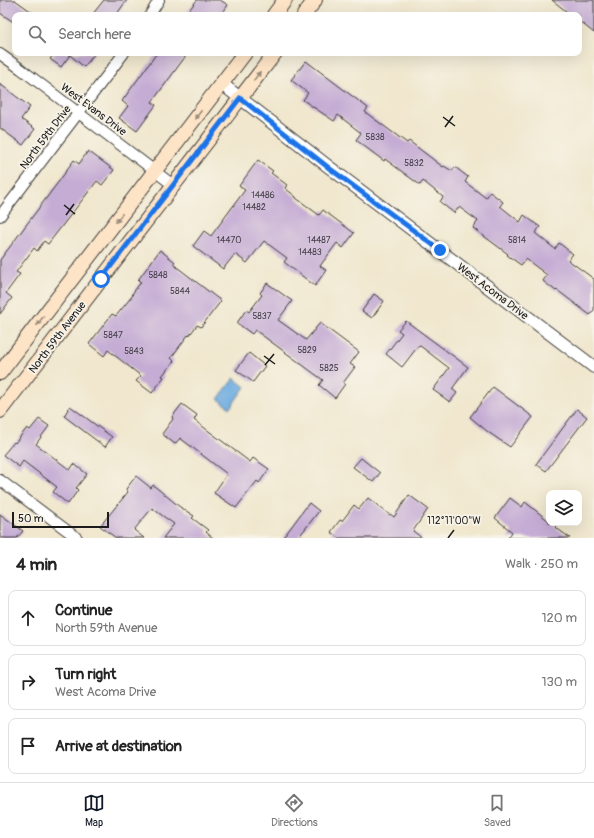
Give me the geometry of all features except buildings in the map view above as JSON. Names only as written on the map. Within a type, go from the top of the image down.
[{"type":"main road","points":[[276,12],[285,0]]},
{"type":"main road","points":[[306,12],[315,0]]},
{"type":"main road","points":[[0,373],[243,56]]},
{"type":"main road","name":"North 59th Avenue","points":[[0,411],[273,56]]},
{"type":"street","points":[[152,12],[159,0]]},
{"type":"street","name":"West Evans Drive","points":[[0,54],[22,68],[173,185]]},
{"type":"street","name":"North 59th Drive","points":[[0,216],[122,56]]},
{"type":"street","name":"West Acoma Drive","points":[[222,84],[329,168],[594,367]]},
{"type":"street","points":[[0,480],[77,538]]},
{"type":"water","points":[[234,378],[245,387],[230,408],[218,399]]},
{"type":"route","points":[[101,279],[240,98],[329,168],[440,250]]}]
